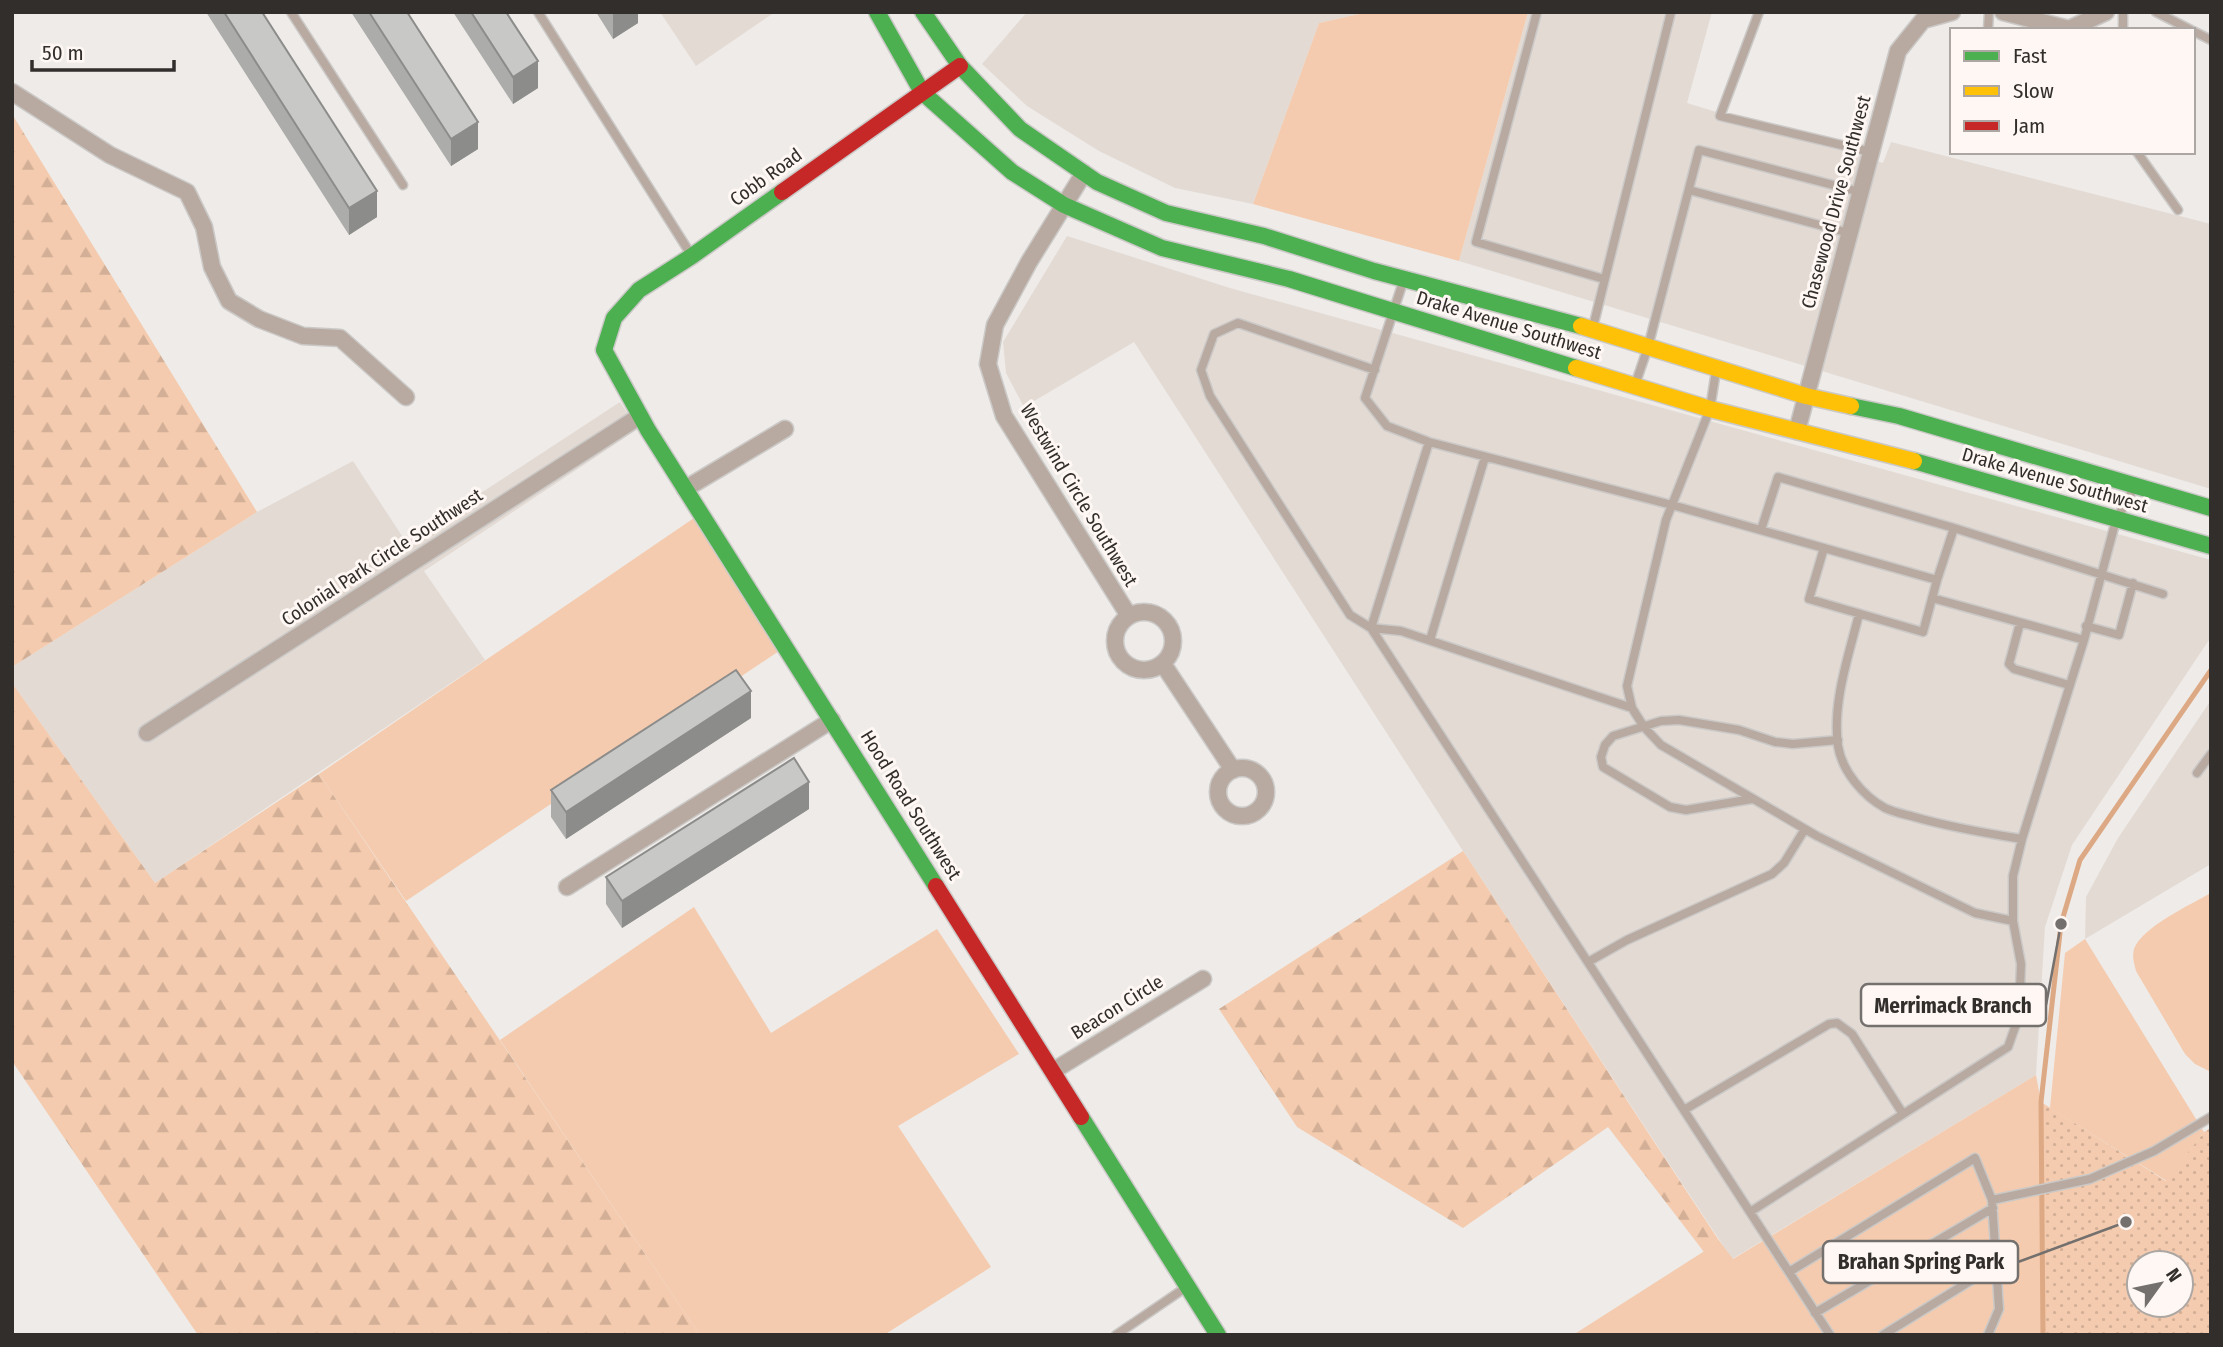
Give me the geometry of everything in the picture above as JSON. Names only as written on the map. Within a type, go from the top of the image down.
[{"type":"street","name":"Drake Avenue Southwest","points":[[877,12],[922,92],[1012,172],[1064,205],[1163,248],[1289,279],[1710,408],[1932,466],[2211,546]]},
{"type":"street","name":"Drake Avenue Southwest","points":[[923,12],[960,66],[1020,129],[1097,182],[1166,213],[1264,236],[1404,279],[1592,330],[1806,396],[1899,416],[2211,508]]},
{"type":"street","points":[[2003,12],[2065,28]]},
{"type":"street","points":[[2071,28],[2106,12]]},
{"type":"street","name":"Chasewood Drive Southwest","points":[[1797,431],[1898,51],[1923,20],[1942,13]]},
{"type":"street","name":"Cobb Road","points":[[634,296],[960,66]]},
{"type":"street","points":[[12,92],[110,155],[187,192],[204,227],[212,267],[229,301],[259,319],[303,336],[340,338],[405,397]]},
{"type":"street","name":"Westwind Circle Southwest","points":[[1084,173],[1029,262],[995,325],[988,363],[1004,416],[1129,616]]},
{"type":"street","name":"Hood Road Southwest","points":[[634,296],[614,318],[604,350],[640,416],[1218,1335]]},
{"type":"street","name":"Colonial Park Circle Southwest","points":[[147,733],[640,416]]},
{"type":"street","points":[[685,489],[785,429]]},
{"type":"street","points":[[1138,612],[1156,615],[1170,628],[1172,647],[1163,664],[1145,670],[1127,665],[1120,658],[1116,649],[1116,631],[1129,616],[1138,612]]},
{"type":"street","points":[[1163,664],[1233,770]]},
{"type":"street","points":[[567,887],[832,720]]},
{"type":"street","name":"Beacon Circle","points":[[1053,1071],[1203,979]]},
{"type":"lane","points":[[291,12],[403,185]]},
{"type":"lane","points":[[538,12],[692,256]]},
{"type":"lane","points":[[1537,12],[1476,242],[1604,279]]},
{"type":"lane","points":[[1592,330],[1671,12]]},
{"type":"lane","points":[[1759,12],[1720,116],[1871,152]]},
{"type":"lane","points":[[2155,12],[2188,28]]},
{"type":"lane","points":[[2195,32],[2211,40]]},
{"type":"lane","points":[[1635,386],[1648,347],[1699,150],[1860,192]]},
{"type":"lane","points":[[2138,154],[2178,210]]},
{"type":"lane","points":[[1689,190],[1849,233]]},
{"type":"lane","points":[[1404,279],[1366,398],[1387,426],[1429,442],[1672,505],[1937,580]]},
{"type":"lane","points":[[1374,370],[1238,323],[1214,334],[1201,370],[1210,396],[1350,615],[1371,628],[1830,1335]]},
{"type":"lane","points":[[1716,367],[1710,408],[1672,505],[1646,601],[1627,686],[1632,708],[1644,727],[1661,745],[1805,830],[1975,913],[2013,921]]},
{"type":"lane","points":[[1371,628],[1429,442]]},
{"type":"lane","points":[[1430,640],[1485,457]]},
{"type":"lane","points":[[1761,530],[1778,477],[1954,528],[2163,594]]},
{"type":"lane","points":[[1750,1212],[2008,1047],[2019,1016],[2021,964],[2013,921],[2013,876],[2084,640],[2116,520],[2135,486]]},
{"type":"lane","points":[[1824,548],[1809,599],[1923,632],[1954,528]]},
{"type":"lane","points":[[2086,626],[2119,635],[2133,583]]},
{"type":"lane","points":[[1932,598],[2084,640]]},
{"type":"lane","points":[[1860,614],[1842,686],[1838,740],[1839,748],[1856,784],[1886,809],[1951,827],[2022,839]]},
{"type":"lane","points":[[2020,623],[2009,664],[2014,668],[2069,685]]},
{"type":"lane","points":[[1371,628],[1401,631],[1632,708]]},
{"type":"lane","points":[[1753,799],[1686,810],[1670,807],[1603,767],[1601,757],[1613,736],[1661,721],[1679,720],[1740,730],[1784,743],[1838,740]]},
{"type":"lane","points":[[2211,754],[2197,773],[2211,765]]},
{"type":"lane","points":[[1588,962],[1626,940],[1772,874],[1784,863],[1805,830]]},
{"type":"lane","points":[[1684,1110],[1829,1024],[1837,1023],[1845,1026],[1852,1034],[1903,1114]]},
{"type":"lane","points":[[1815,1313],[1992,1204],[2022,1193],[2090,1179],[2154,1151],[2211,1117]]},
{"type":"lane","points":[[1789,1272],[1975,1158],[1992,1204],[1999,1309],[1986,1333]]},
{"type":"lane","points":[[1883,1335],[1996,1265]]},
{"type":"lane","points":[[1116,1335],[1188,1286]]},
{"type":"shaded area","points":[[660,12],[775,12],[696,66]]},
{"type":"shaded area","points":[[1027,12],[1368,12],[1319,23],[1253,204],[1175,188],[1099,151],[1027,106],[982,64]]},
{"type":"shaded area","points":[[1528,12],[1712,12],[1687,103],[1883,163],[1891,142],[2211,224],[2211,489],[1459,261]]},
{"type":"shaded area","points":[[1067,236],[1230,288],[2211,560],[2211,637],[2072,845],[2045,927],[2036,1075],[1732,1259],[1463,851],[1134,342],[1024,407],[1006,373],[1003,342]]},
{"type":"shaded area","points":[[620,402],[638,429],[424,571],[485,660],[155,883],[12,683],[12,667],[257,512],[353,461],[406,542]]},
{"type":"shaded area","points":[[2211,700],[2211,864],[2085,939],[2086,897],[2118,838]]},
{"type":"green space","points":[[1368,12],[1528,12],[1459,261],[1253,204],[1319,23]]},
{"type":"green space","points":[[12,114],[257,512],[12,667]]},
{"type":"green space","points":[[694,518],[779,651],[406,901],[319,774]]},
{"type":"green space","points":[[12,683],[155,883],[319,774],[700,1335],[198,1335],[12,1061]]},
{"type":"green space","points":[[1463,851],[1718,1239],[1704,1252],[1608,1127],[1463,1228],[1297,1127],[1219,1009]]},
{"type":"green space","points":[[2211,893],[2211,1072],[2195,1064],[2185,1054],[2136,971],[2133,954],[2139,941],[2156,925]]},
{"type":"green space","points":[[694,907],[771,1033],[937,929],[1019,1054],[898,1126],[991,1267],[884,1335],[700,1335],[500,1040]]},
{"type":"green space","points":[[2085,939],[2204,1132],[2167,1181],[2050,1108],[2065,953]]},
{"type":"green space","points":[[2036,1075],[2041,1102],[2043,1335],[1573,1335],[1703,1252],[1718,1239],[1733,1259]]},
{"type":"green space","points":[[2041,1102],[2166,1181],[2204,1132],[2211,1128],[2211,1335],[2043,1335]]},
{"type":"building","points":[[224,12],[262,12],[377,191],[349,208]]},
{"type":"building","points":[[369,12],[407,12],[478,122],[451,139]]},
{"type":"building","points":[[471,12],[506,12],[538,61],[513,77]]},
{"type":"building","points":[[736,670],[751,691],[566,812],[551,790]]},
{"type":"building","points":[[794,758],[809,782],[622,901],[606,877]]},
{"type":"waterway","points":[[2043,1335],[2041,1102],[2061,924],[2080,860],[2211,670]]},
{"type":"traffic: fast","points":[[877,12],[922,92],[1012,172],[1064,205],[1162,248],[1289,279],[1576,368]]},
{"type":"traffic: fast","points":[[923,12],[960,66],[1020,129],[1097,182],[1166,213],[1264,236],[1374,271],[1581,326]]},
{"type":"traffic: fast","points":[[782,192],[639,290],[614,318],[604,350],[648,430],[936,886]]},
{"type":"traffic: fast","points":[[1851,406],[1899,416],[2211,508]]},
{"type":"traffic: fast","points":[[1914,461],[2211,546]]},
{"type":"traffic: fast","points":[[1081,1117],[1218,1335]]},
{"type":"traffic: slow","points":[[1581,326],[1806,396],[1851,406]]},
{"type":"traffic: slow","points":[[1576,368],[1710,409],[1914,461]]},
{"type":"traffic: jam","points":[[782,192],[960,66]]},
{"type":"traffic: jam","points":[[936,886],[1081,1117]]},
{"type":"place","name":"Merrimack Branch","points":[[2061,924]]},
{"type":"place","name":"Brahan Spring Park","points":[[2126,1222]]}]
